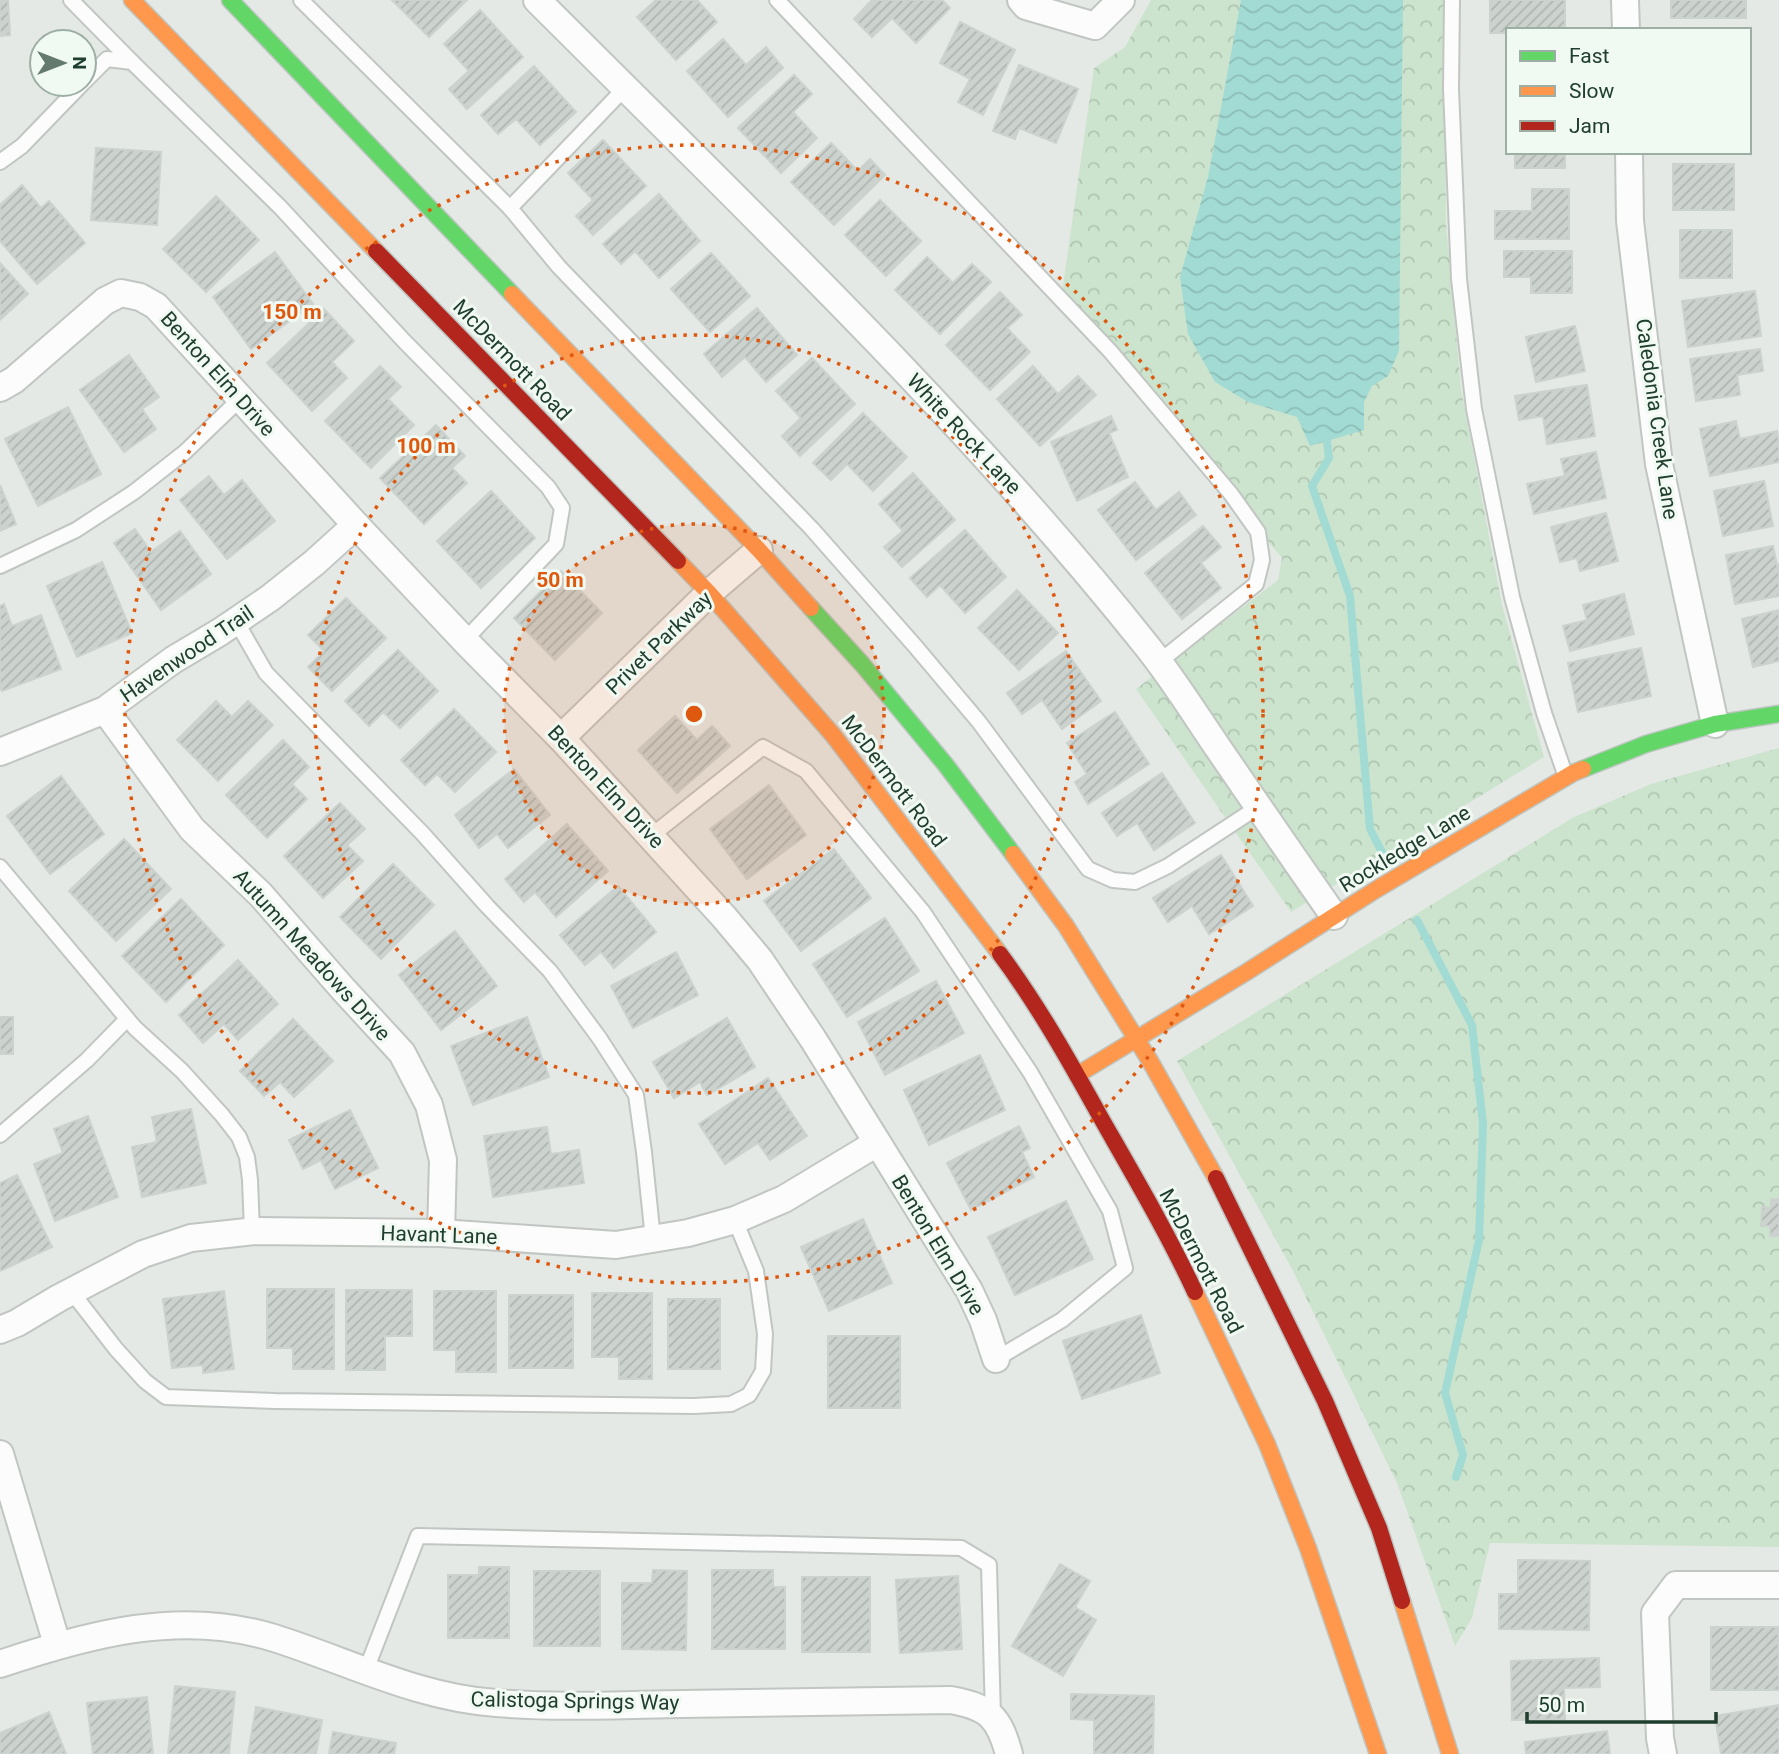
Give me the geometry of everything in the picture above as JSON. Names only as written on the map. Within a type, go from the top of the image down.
[{"type":"main road","name":"McDermott Road","points":[[132,0],[709,593],[833,735],[1016,976],[1077,1075],[1169,1237],[1267,1444],[1308,1548],[1378,1754]]},
{"type":"main road","points":[[230,0],[759,550],[862,664],[945,764],[1066,926],[1137,1039],[1221,1187],[1325,1401],[1379,1528],[1450,1754]]},
{"type":"main road","name":"Rockledge Lane","points":[[1077,1075],[1363,898],[1566,777],[1646,744],[1715,724],[1779,714]]},
{"type":"street","name":"White Rock Lane","points":[[537,0],[730,190],[922,387],[1011,485],[1159,662],[1334,916]]},
{"type":"street","points":[[1023,3],[1095,26],[1121,0]]},
{"type":"street","points":[[1625,0],[1626,28]]},
{"type":"street","name":"Caledonia Creek Lane","points":[[1629,154],[1630,221],[1659,464],[1715,724]]},
{"type":"street","name":"Benton Elm Drive","points":[[0,388],[14,380],[105,300],[121,293],[140,297],[156,306],[356,525],[561,738],[724,916],[760,960],[813,1039],[969,1290],[983,1320],[996,1359]]},
{"type":"street","name":"Havenwood Trail","points":[[0,752],[105,710],[173,660],[236,621],[288,584],[356,525]]},
{"type":"street","name":"Privet Parkway","points":[[561,738],[709,593],[759,550]]},
{"type":"street","name":"Autumn Meadows Drive","points":[[105,710],[192,829],[261,895],[402,1053],[429,1105],[443,1160],[441,1233]]},
{"type":"street","name":"Havant Lane","points":[[0,1330],[18,1323],[71,1291],[143,1254],[191,1238],[252,1231],[441,1233],[616,1245],[688,1233],[735,1220],[784,1199],[877,1143]]},
{"type":"street","points":[[0,1454],[6,1494],[57,1644]]},
{"type":"street","points":[[1663,1754],[1660,1738],[1656,1613],[1676,1585],[1779,1585]]},
{"type":"street","name":"Calistoga Springs Way","points":[[0,1664],[57,1644],[140,1627],[186,1624],[227,1627],[272,1637],[413,1687],[450,1697],[496,1703],[578,1706],[951,1700],[982,1708],[993,1718]]},
{"type":"street","points":[[993,1718],[1003,1735],[1009,1754]]},
{"type":"lane","points":[[71,0],[280,207],[404,341],[548,487],[562,508],[556,544],[466,640]]},
{"type":"lane","points":[[301,0],[510,208],[559,267],[812,529],[979,722],[1088,869],[1113,880],[1135,882],[1168,866],[1258,807]]},
{"type":"lane","points":[[777,0],[1110,351],[1231,494],[1258,532],[1262,560],[1256,584],[1159,662]]},
{"type":"lane","points":[[1452,0],[1451,89],[1460,279],[1474,409],[1512,597],[1544,713],[1566,777]]},
{"type":"lane","points":[[98,68],[107,59],[132,62]]},
{"type":"lane","points":[[510,208],[625,88]]},
{"type":"lane","points":[[0,162],[22,146],[68,98]]},
{"type":"lane","points":[[0,566],[76,530],[134,492],[185,452],[240,399]]},
{"type":"lane","points":[[236,621],[266,673],[423,834],[550,971],[600,1039],[636,1095],[653,1239]]},
{"type":"lane","points":[[651,836],[763,747],[806,771],[923,912],[1022,1061],[1110,1211],[1125,1268],[1062,1320],[996,1359]]},
{"type":"lane","points":[[0,867],[127,1019],[190,1080],[239,1137],[247,1157],[252,1231]]},
{"type":"lane","points":[[0,1135],[87,1060],[127,1019]]},
{"type":"lane","points":[[71,1291],[116,1349],[145,1381],[166,1397],[275,1401],[694,1406],[731,1404],[749,1395],[763,1371],[765,1334],[756,1271],[735,1220]]},
{"type":"lane","points":[[366,1670],[418,1536],[961,1548],[989,1565],[993,1718]]},
{"type":"green space","points":[[1151,0],[1446,0],[1446,224],[1461,388],[1502,605],[1544,757],[1291,912],[1136,689],[1278,580],[1282,558],[1062,293],[1094,68],[1125,47]]},
{"type":"green space","points":[[1779,748],[1779,1547],[1490,1543],[1472,1618],[1455,1646],[1397,1483],[1292,1269],[1177,1061],[1574,817],[1651,784]]},
{"type":"water","points":[[1241,0],[1403,0],[1399,351],[1388,376],[1372,386],[1364,402],[1364,430],[1310,446],[1297,417],[1248,402],[1215,382],[1188,334],[1180,277],[1208,177]]},
{"type":"building","points":[[0,0],[8,0],[10,35],[0,36]]},
{"type":"building","points":[[392,0],[467,0],[429,37]]},
{"type":"building","points":[[656,0],[697,0],[717,22],[676,60],[637,17]]},
{"type":"building","points":[[872,0],[942,0],[950,8],[916,43],[892,18],[872,37],[854,19]]},
{"type":"building","points":[[1490,0],[1565,0],[1565,28],[1506,28],[1506,33],[1490,33]]},
{"type":"building","points":[[1671,0],[1746,0],[1746,18],[1671,18]]},
{"type":"building","points":[[480,10],[523,57],[467,109],[449,89],[469,71],[444,44]]},
{"type":"building","points":[[960,22],[1015,50],[983,115],[958,102],[970,79],[940,63]]},
{"type":"building","points":[[723,39],[746,65],[766,47],[783,68],[728,117],[687,71]]},
{"type":"building","points":[[1019,65],[1078,89],[1056,143],[1019,128],[1015,139],[993,131]]},
{"type":"building","points":[[534,66],[576,112],[540,145],[516,119],[498,134],[481,115]]},
{"type":"building","points":[[794,75],[812,94],[793,112],[817,138],[781,173],[738,128]]},
{"type":"building","points":[[603,140],[646,186],[593,235],[576,216],[593,200],[568,173]]},
{"type":"building","points":[[831,143],[858,171],[870,159],[885,175],[834,225],[791,182]]},
{"type":"building","points":[[96,148],[161,152],[157,225],[91,220]]},
{"type":"building","points":[[1515,154],[1565,154],[1565,168],[1515,168]]},
{"type":"building","points":[[1673,164],[1734,164],[1734,210],[1673,210]]},
{"type":"building","points":[[22,185],[41,208],[49,201],[85,243],[37,284],[0,241],[0,205]]},
{"type":"building","points":[[1532,189],[1569,189],[1569,239],[1495,239],[1495,211],[1532,211]]},
{"type":"building","points":[[659,194],[700,241],[659,278],[635,251],[621,264],[603,244]]},
{"type":"building","points":[[216,196],[259,240],[206,292],[163,249]]},
{"type":"building","points":[[880,200],[921,241],[886,276],[845,235]]},
{"type":"building","points":[[1680,230],[1732,230],[1732,278],[1680,278]]},
{"type":"building","points":[[1504,251],[1572,251],[1572,293],[1531,293],[1531,277],[1504,277]]},
{"type":"building","points":[[275,252],[313,304],[251,349],[213,297]]},
{"type":"building","points":[[711,253],[750,296],[710,332],[671,289]]},
{"type":"building","points":[[927,257],[953,283],[972,264],[991,282],[940,334],[895,290]]},
{"type":"building","points":[[0,263],[28,294],[0,320]]},
{"type":"building","points":[[1755,291],[1761,336],[1688,347],[1682,301]]},
{"type":"building","points":[[1000,292],[1022,315],[1007,328],[1030,352],[990,390],[946,345]]},
{"type":"building","points":[[757,308],[797,355],[766,382],[745,357],[722,377],[704,354]]},
{"type":"building","points":[[324,309],[354,341],[332,362],[347,378],[312,411],[267,363]]},
{"type":"building","points":[[1575,326],[1585,371],[1536,382],[1526,337]]},
{"type":"building","points":[[1760,349],[1763,371],[1737,375],[1740,395],[1696,401],[1690,359]]},
{"type":"building","points":[[129,355],[159,397],[142,409],[156,429],[124,452],[80,390]]},
{"type":"building","points":[[812,358],[855,404],[800,456],[782,436],[801,418],[776,391]]},
{"type":"building","points":[[380,366],[401,387],[388,399],[414,425],[371,468],[325,421]]},
{"type":"building","points":[[1033,366],[1058,394],[1078,376],[1096,395],[1040,446],[997,399]]},
{"type":"building","points":[[1587,385],[1595,436],[1547,444],[1543,416],[1519,420],[1515,396]]},
{"type":"building","points":[[68,407],[101,474],[38,506],[5,439]]},
{"type":"building","points":[[863,413],[907,457],[873,491],[847,464],[831,480],[813,463]]},
{"type":"building","points":[[1111,416],[1117,430],[1109,433],[1128,477],[1077,501],[1051,442]]},
{"type":"building","points":[[1736,421],[1740,439],[1777,431],[1779,462],[1710,476],[1700,429]]},
{"type":"building","points":[[436,425],[465,456],[452,468],[467,483],[424,524],[380,478]]},
{"type":"building","points":[[1596,452],[1606,498],[1534,514],[1527,484],[1565,476],[1561,459]]},
{"type":"building","points":[[913,473],[955,520],[902,567],[884,547],[903,531],[879,504]]},
{"type":"building","points":[[209,476],[224,495],[242,480],[275,521],[227,559],[180,500]]},
{"type":"building","points":[[1764,481],[1773,526],[1723,536],[1714,491]]},
{"type":"building","points":[[1135,482],[1156,510],[1179,492],[1196,515],[1136,560],[1098,510]]},
{"type":"building","points":[[0,485],[16,524],[0,531]]},
{"type":"building","points":[[491,491],[535,538],[481,588],[437,541]]},
{"type":"building","points":[[1606,513],[1618,561],[1580,571],[1577,558],[1560,562],[1551,527]]},
{"type":"building","points":[[1203,526],[1221,547],[1201,563],[1221,588],[1182,619],[1145,573]]},
{"type":"building","points":[[135,529],[151,552],[180,531],[211,574],[161,610],[114,543]]},
{"type":"building","points":[[965,530],[1006,577],[965,613],[940,585],[927,597],[910,578]]},
{"type":"building","points":[[1773,546],[1777,565],[1779,564],[1779,596],[1735,604],[1726,555]]},
{"type":"building","points":[[102,562],[132,633],[77,657],[47,586]]},
{"type":"building","points":[[561,571],[602,613],[555,660],[514,618]]},
{"type":"building","points":[[1017,590],[1058,633],[1019,670],[978,628]]},
{"type":"building","points":[[1624,594],[1634,634],[1570,651],[1563,626],[1587,620],[1583,605]]},
{"type":"building","points":[[346,598],[386,638],[332,691],[308,667],[324,651],[308,635]]},
{"type":"building","points":[[4,604],[12,626],[41,615],[61,669],[2,691],[0,606]]},
{"type":"building","points":[[1779,610],[1779,661],[1753,667],[1742,619]]},
{"type":"building","points":[[1641,648],[1651,696],[1578,712],[1568,663]]},
{"type":"building","points":[[398,650],[438,691],[400,728],[383,712],[369,726],[345,701]]},
{"type":"building","points":[[1066,651],[1101,701],[1062,729],[1042,700],[1022,714],[1007,693]]},
{"type":"building","points":[[216,701],[232,717],[248,701],[273,725],[218,781],[177,740]]},
{"type":"building","points":[[454,709],[496,752],[455,792],[437,774],[425,785],[401,760]]},
{"type":"building","points":[[1115,712],[1149,764],[1088,804],[1075,782],[1087,774],[1067,743]]},
{"type":"building","points":[[675,716],[697,740],[712,726],[730,746],[677,793],[638,750]]},
{"type":"building","points":[[283,740],[309,767],[292,784],[307,799],[267,838],[226,795]]},
{"type":"building","points":[[514,769],[550,815],[508,848],[497,834],[479,848],[455,815]]},
{"type":"building","points":[[1162,773],[1195,823],[1154,850],[1137,823],[1117,836],[1102,813]]},
{"type":"building","points":[[61,776],[104,834],[50,874],[7,816]]},
{"type":"building","points":[[769,785],[806,835],[747,879],[710,829]]},
{"type":"building","points":[[340,803],[365,829],[347,845],[363,861],[323,898],[284,856]]},
{"type":"building","points":[[567,824],[608,871],[556,917],[535,892],[524,902],[505,879]]},
{"type":"building","points":[[124,839],[171,889],[116,941],[69,891]]},
{"type":"building","points":[[834,849],[871,898],[801,951],[764,901]]},
{"type":"building","points":[[1221,855],[1253,906],[1209,934],[1192,906],[1168,922],[1153,898]]},
{"type":"building","points":[[393,864],[434,905],[381,959],[340,917]]},
{"type":"building","points":[[618,886],[656,932],[614,968],[601,952],[585,965],[560,935]]},
{"type":"building","points":[[181,899],[224,945],[166,1002],[122,956]]},
{"type":"building","points":[[885,918],[919,971],[847,1017],[813,964]]},
{"type":"building","points":[[455,931],[497,986],[441,1030],[399,975]]},
{"type":"building","points":[[676,952],[698,995],[633,1028],[611,986]]},
{"type":"building","points":[[238,960],[278,1004],[238,1040],[224,1024],[203,1043],[179,1015]]},
{"type":"building","points":[[936,981],[964,1033],[885,1075],[858,1022]]},
{"type":"building","points":[[0,1017],[13,1017],[13,1054],[0,1054]]},
{"type":"building","points":[[527,1017],[549,1077],[473,1105],[451,1046]]},
{"type":"building","points":[[727,1018],[755,1067],[707,1095],[700,1082],[674,1098],[653,1062]]},
{"type":"building","points":[[293,1019],[333,1061],[294,1097],[280,1082],[264,1096],[240,1071]]},
{"type":"building","points":[[980,1055],[1005,1110],[929,1145],[904,1090]]},
{"type":"building","points":[[768,1078],[807,1136],[770,1160],[758,1143],[725,1164],[699,1124]]},
{"type":"building","points":[[191,1109],[206,1183],[142,1197],[132,1147],[157,1142],[152,1117]]},
{"type":"building","points":[[350,1110],[378,1168],[335,1189],[321,1160],[303,1169],[289,1140]]},
{"type":"building","points":[[88,1116],[118,1197],[55,1221],[34,1164],[63,1153],[54,1129]]},
{"type":"building","points":[[1019,1126],[1030,1148],[1022,1152],[1034,1177],[971,1210],[947,1163]]},
{"type":"building","points":[[547,1127],[551,1154],[579,1150],[584,1183],[493,1197],[484,1136]]},
{"type":"building","points":[[17,1175],[52,1247],[0,1271],[0,1183]]},
{"type":"building","points":[[1771,1199],[1779,1199],[1779,1236],[1770,1236],[1770,1226],[1761,1226],[1762,1207],[1771,1208]]},
{"type":"building","points":[[1066,1201],[1093,1259],[1015,1295],[988,1237]]},
{"type":"building","points":[[863,1219],[892,1283],[829,1311],[801,1247]]},
{"type":"building","points":[[267,1289],[334,1289],[334,1369],[293,1369],[293,1348],[267,1348]]},
{"type":"building","points":[[346,1290],[412,1290],[412,1336],[385,1336],[385,1370],[346,1370]]},
{"type":"building","points":[[224,1291],[234,1369],[203,1373],[203,1365],[172,1368],[163,1299]]},
{"type":"building","points":[[434,1291],[496,1291],[496,1372],[456,1372],[456,1350],[434,1350]]},
{"type":"building","points":[[592,1293],[652,1293],[652,1379],[619,1379],[619,1357],[592,1357]]},
{"type":"building","points":[[509,1295],[573,1295],[573,1368],[509,1368]]},
{"type":"building","points":[[668,1299],[720,1299],[720,1369],[668,1369]]},
{"type":"building","points":[[1141,1315],[1160,1373],[1082,1399],[1063,1341]]},
{"type":"building","points":[[828,1336],[900,1336],[900,1408],[828,1408]]},
{"type":"building","points":[[1518,1560],[1590,1561],[1589,1630],[1499,1629],[1499,1594],[1518,1594]]},
{"type":"building","points":[[1060,1564],[1090,1581],[1075,1607],[1096,1620],[1063,1676],[1012,1646]]},
{"type":"building","points":[[479,1567],[509,1567],[509,1638],[448,1638],[448,1575],[479,1575]]},
{"type":"building","points":[[653,1570],[687,1571],[686,1650],[622,1649],[622,1583],[652,1583]]},
{"type":"building","points":[[712,1570],[773,1570],[773,1587],[785,1587],[785,1649],[712,1649]]},
{"type":"building","points":[[534,1571],[600,1571],[600,1646],[534,1646]]},
{"type":"building","points":[[958,1576],[962,1649],[900,1653],[896,1580]]},
{"type":"building","points":[[802,1577],[870,1577],[870,1652],[802,1652]]},
{"type":"building","points":[[1711,1627],[1778,1627],[1779,1690],[1711,1690]]},
{"type":"building","points":[[1599,1658],[1600,1687],[1564,1688],[1565,1719],[1512,1720],[1511,1661]]},
{"type":"building","points":[[175,1686],[235,1692],[229,1754],[168,1754]]},
{"type":"building","points":[[1071,1694],[1154,1696],[1153,1754],[1094,1754],[1094,1720],[1071,1719]]},
{"type":"building","points":[[147,1697],[153,1754],[93,1754],[87,1703]]},
{"type":"building","points":[[1779,1705],[1779,1754],[1721,1754],[1715,1716]]},
{"type":"building","points":[[256,1707],[322,1720],[316,1754],[248,1754]]},
{"type":"building","points":[[49,1712],[66,1754],[0,1754],[0,1733]]},
{"type":"building","points":[[1607,1731],[1610,1754],[1526,1754],[1525,1742]]},
{"type":"building","points":[[333,1732],[396,1743],[394,1754],[329,1754]]},
{"type":"waterway","points":[[1326,433],[1329,458],[1312,486],[1350,596],[1370,829],[1382,852]]},
{"type":"waterway","points":[[1417,920],[1472,1025],[1483,1124],[1479,1240],[1445,1393],[1463,1455],[1456,1477]]},
{"type":"traffic: fast","points":[[230,0],[512,294]]},
{"type":"traffic: fast","points":[[811,608],[862,664],[945,764],[1013,854]]},
{"type":"traffic: fast","points":[[1583,769],[1646,744],[1715,724],[1779,714]]},
{"type":"traffic: slow","points":[[132,0],[376,251]]},
{"type":"traffic: slow","points":[[512,294],[759,550],[811,608]]},
{"type":"traffic: slow","points":[[678,561],[833,735],[1000,954]]},
{"type":"traffic: slow","points":[[1077,1075],[1377,889],[1583,769]]},
{"type":"traffic: slow","points":[[1013,854],[1066,926],[1150,1061],[1216,1178]]},
{"type":"traffic: slow","points":[[1195,1292],[1267,1444],[1308,1548],[1378,1754]]},
{"type":"traffic: slow","points":[[1402,1601],[1450,1754]]},
{"type":"traffic: jam","points":[[376,251],[678,561]]},
{"type":"traffic: jam","points":[[1000,954],[1065,1055],[1150,1204],[1195,1292]]},
{"type":"traffic: jam","points":[[1216,1178],[1325,1401],[1379,1528],[1402,1601]]}]
